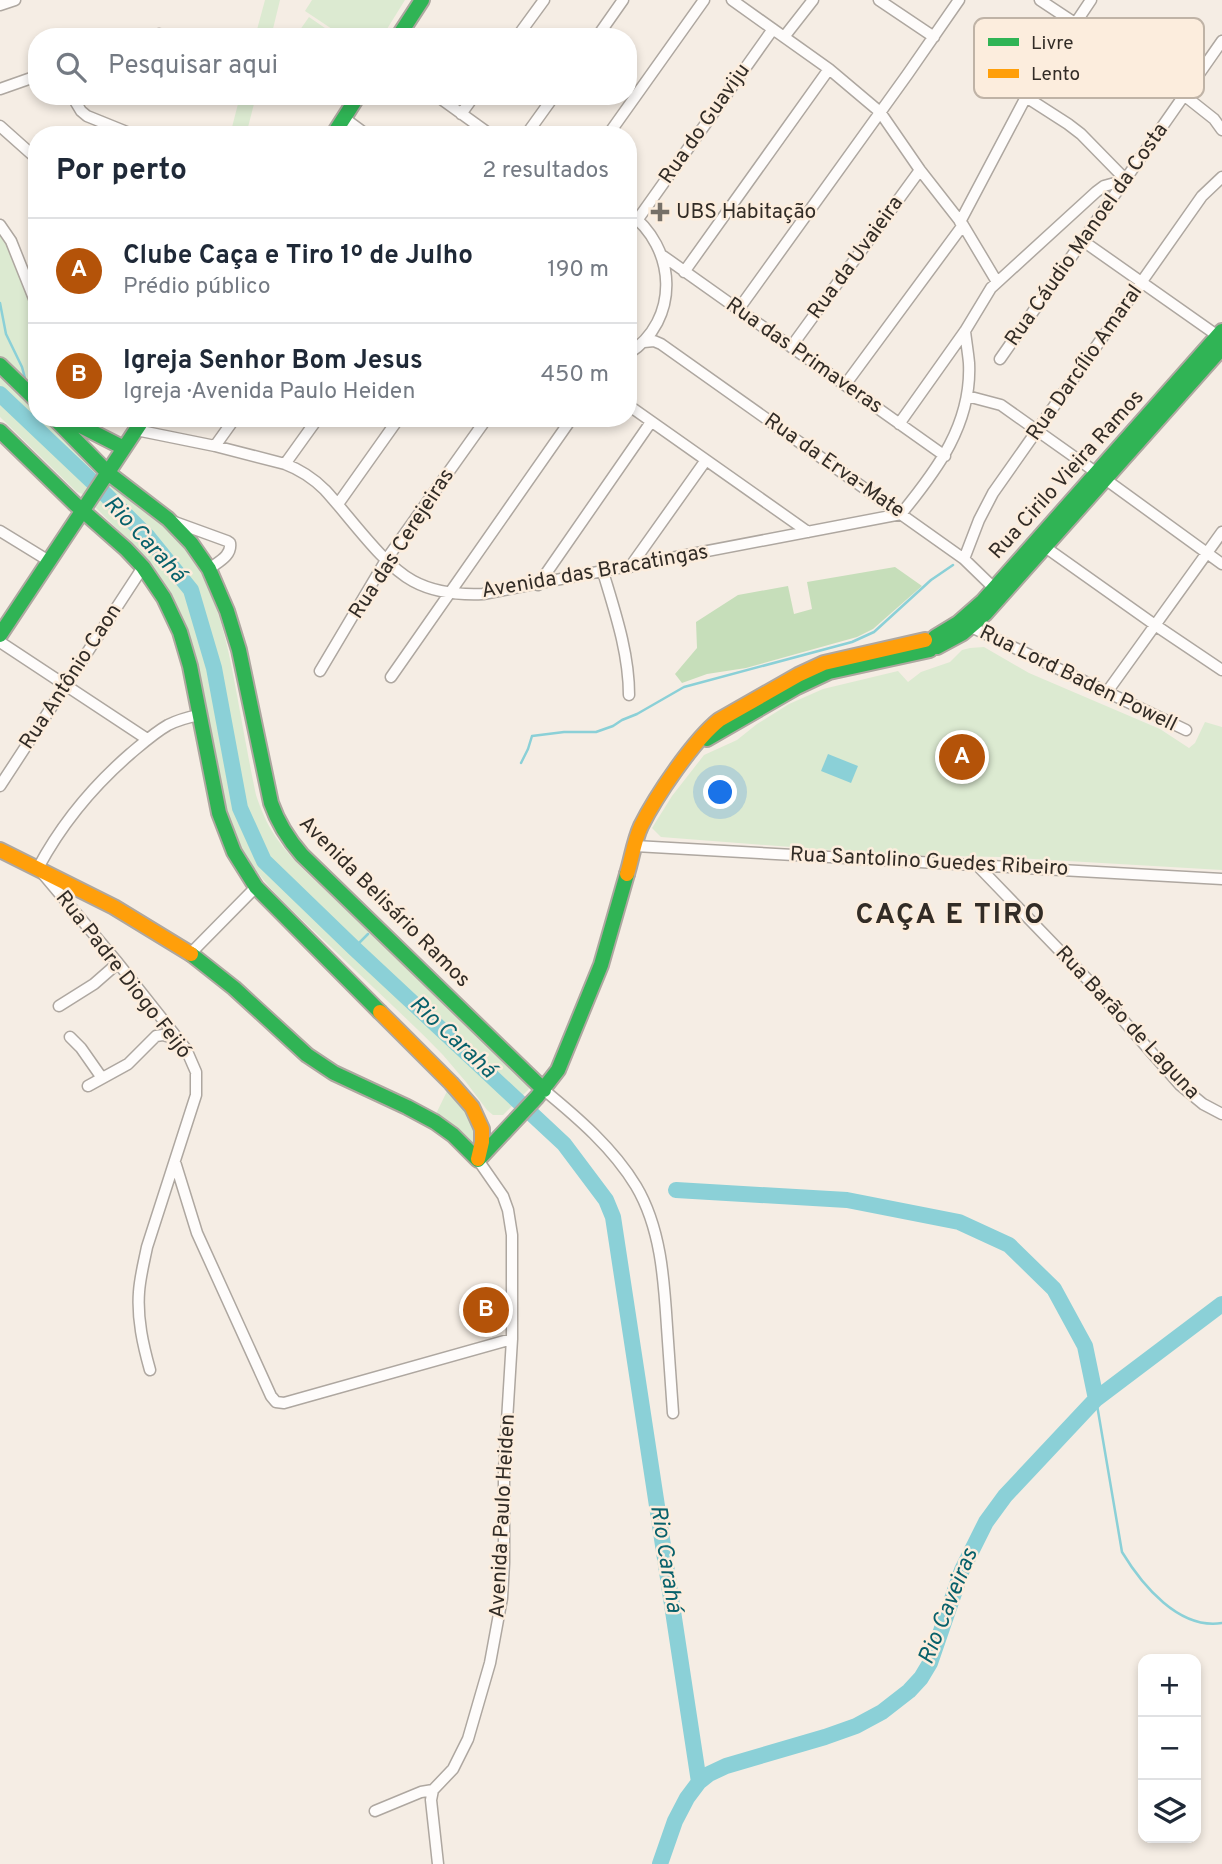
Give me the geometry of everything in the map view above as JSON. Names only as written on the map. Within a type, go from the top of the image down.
[{"type":"main road","points":[[404,28],[422,0]]},
{"type":"main road","points":[[338,126],[352,105]]},
{"type":"main road","name":"Rua Cirilo Vieira Ramos","points":[[478,1160],[540,1093],[562,1063],[593,988],[640,829],[694,746],[797,687],[829,672],[932,644],[971,627],[1221,338]]},
{"type":"main road","points":[[0,365],[28,392]]},
{"type":"main road","name":"Avenida Belisário Ramos","points":[[62,427],[106,475],[168,519],[209,569],[233,628],[271,803],[276,821],[286,838],[540,1093]]},
{"type":"main road","points":[[88,427],[124,448]]},
{"type":"main road","points":[[0,635],[138,427]]},
{"type":"main road","points":[[0,431],[126,549],[164,598],[180,632],[190,666],[219,813],[234,855],[256,887],[472,1107],[482,1127],[478,1160]]},
{"type":"main road","name":"Rua Cirilo Vieira Ramos","points":[[932,644],[998,593],[1045,547],[1101,476]]},
{"type":"main road","points":[[0,850],[111,904],[190,954],[224,978],[318,1064],[433,1120],[462,1142],[478,1160]]},
{"type":"street","points":[[0,5],[15,0]]},
{"type":"street","points":[[524,28],[544,0]]},
{"type":"street","points":[[603,28],[623,0]]},
{"type":"street","points":[[637,94],[704,0]]},
{"type":"street","points":[[732,0],[829,69],[880,112],[962,224],[997,282]]},
{"type":"street","points":[[784,37],[813,0]]},
{"type":"street","points":[[879,0],[934,37]]},
{"type":"street","points":[[738,310],[959,0]]},
{"type":"street","points":[[1040,0],[1066,18]]},
{"type":"street","points":[[1079,18],[1091,0]]},
{"type":"street","name":"Rua do Guaviju","points":[[638,219],[773,29]]},
{"type":"street","name":"Rua Cáudio Manoel da Costa","points":[[1204,68],[1222,41]]},
{"type":"street","points":[[684,272],[829,69]]},
{"type":"street","points":[[0,89],[28,79]]},
{"type":"street","points":[[845,386],[962,224],[1025,98]]},
{"type":"street","points":[[899,424],[965,331],[985,295],[997,282],[1096,192],[1104,186],[1126,180],[1068,124],[1028,98]]},
{"type":"street","name":"Rua Cáudio Manoel da Costa","points":[[1000,359],[1184,98]]},
{"type":"street","points":[[1188,98],[1214,119],[1222,130]]},
{"type":"street","points":[[77,105],[87,116],[112,126]]},
{"type":"street","points":[[449,105],[478,126]]},
{"type":"street","points":[[461,114],[468,105]]},
{"type":"street","points":[[532,126],[548,105]]},
{"type":"street","points":[[614,126],[629,105]]},
{"type":"street","points":[[344,118],[355,126]]},
{"type":"street","points":[[0,127],[28,151]]},
{"type":"street","name":"Rua da Uvaieira","points":[[791,347],[920,170]]},
{"type":"street","name":"Rua Darcílio Amaral","points":[[964,559],[985,507],[1202,196],[1222,177]]},
{"type":"street","points":[[637,347],[654,328],[664,305],[667,280],[663,256],[653,236],[638,219]]},
{"type":"street","points":[[0,225],[11,241],[28,284]]},
{"type":"street","points":[[1083,241],[1221,338]]},
{"type":"street","name":"Rua das Primaveras","points":[[663,256],[945,456]]},
{"type":"street","points":[[654,328],[661,344]]},
{"type":"street","points":[[901,514],[935,472],[960,420],[967,396],[969,363],[965,331]]},
{"type":"street","name":"Rua da Erva-Mate","points":[[644,342],[654,341],[661,344],[901,514],[964,559],[998,593]]},
{"type":"street","points":[[967,396],[1001,405],[1222,564]]},
{"type":"street","points":[[637,412],[808,532]]},
{"type":"street","points":[[538,585],[651,422]]},
{"type":"street","name":"Avenida das Bracatingas","points":[[150,427],[296,468],[316,481],[338,503],[398,571],[414,582],[449,593],[483,594],[538,585],[901,514]]},
{"type":"street","points":[[215,446],[229,427]]},
{"type":"street","points":[[285,464],[312,427]]},
{"type":"street","points":[[338,503],[392,427]]},
{"type":"street","name":"Rua das Cerejeiras","points":[[320,671],[386,560],[481,427]]},
{"type":"street","points":[[391,677],[566,427]]},
{"type":"street","points":[[630,567],[706,460]]},
{"type":"street","points":[[168,519],[230,543],[227,555],[209,569]]},
{"type":"street","points":[[0,531],[49,561]]},
{"type":"street","points":[[1107,692],[1222,532]]},
{"type":"street","points":[[1045,547],[1222,670]]},
{"type":"street","name":"Rua Antônio Caon","points":[[0,786],[143,568]]},
{"type":"street","points":[[603,572],[628,668],[629,695]]},
{"type":"street","name":"Rua Lord Baden Powell","points":[[971,627],[1186,730]]},
{"type":"street","points":[[0,642],[147,739]]},
{"type":"street","points":[[38,868],[66,822],[111,771],[147,739],[169,725],[199,715]]},
{"type":"street","name":"Rua Santolino Guedes Ribeiro","points":[[635,846],[1222,879]]},
{"type":"street","name":"Rua Barão de Laguna","points":[[977,865],[1102,994],[1180,1085],[1203,1104],[1222,1114]]},
{"type":"street","name":"Rua Padre Diogo Feijó","points":[[38,868],[178,1039],[191,1060],[197,1083],[196,1095],[147,1247],[139,1292],[142,1339],[150,1370]]},
{"type":"street","points":[[190,954],[256,887]]},
{"type":"street","points":[[59,1006],[94,984],[118,964]]},
{"type":"street","points":[[88,1086],[135,1058],[156,1036],[178,1039]]},
{"type":"street","points":[[70,1037],[102,1078]]},
{"type":"street","name":"Avenida Belisário Ramos","points":[[540,1093],[578,1119],[608,1149],[637,1188],[647,1209],[654,1229],[662,1272],[673,1413]]},
{"type":"street","name":"Avenida Paulo Heiden","points":[[433,1790],[453,1769],[468,1739],[490,1663],[502,1598],[503,1470],[512,1339],[510,1223],[503,1196],[478,1160]]},
{"type":"street","points":[[175,1162],[197,1233],[276,1402],[284,1403],[512,1339]]},
{"type":"street","points":[[375,1811],[421,1792],[433,1790],[431,1812],[438,1864]]},
{"type":"green space","points":[[265,0],[280,0],[273,28],[257,28]]},
{"type":"green space","points":[[312,0],[405,0],[388,28],[330,28],[305,11]]},
{"type":"green space","points":[[309,17],[325,28],[301,28]]},
{"type":"green space","points":[[238,105],[254,105],[248,126],[232,126]]},
{"type":"green space","points":[[0,225],[28,286],[28,392],[0,365]]},
{"type":"green space","points":[[0,373],[28,399],[28,427],[56,427],[97,469],[98,474],[85,495],[77,492],[0,417]]},
{"type":"green space","points":[[111,482],[151,512],[173,533],[199,570],[209,590],[228,651],[256,795],[274,834],[302,868],[527,1083],[529,1089],[503,1115],[493,1115],[487,1110],[443,1055],[281,899],[253,867],[232,828],[223,804],[168,593],[142,554],[95,507]]},
{"type":"green space","points":[[895,567],[922,586],[873,629],[857,637],[746,668],[707,674],[682,683],[675,674],[697,648],[696,622],[738,595],[788,586],[794,614],[812,609],[807,582]]},
{"type":"green space","points":[[984,647],[1029,673],[1160,729],[1189,748],[1195,743],[1205,722],[1222,727],[1222,870],[1000,857],[896,855],[661,837],[652,828],[672,796],[704,755],[737,740],[789,704],[823,689],[898,671],[908,682],[921,672],[950,662],[962,650]]},
{"type":"green space","points":[[451,1083],[472,1107],[478,1160],[433,1120]]},
{"type":"water","points":[[828,754],[858,766],[851,783],[821,771]]},
{"type":"waterway","points":[[0,303],[6,334],[26,382]]},
{"type":"waterway","name":"Rio Carahá","points":[[0,394],[28,421]]},
{"type":"waterway","name":"Rio Carahá","points":[[35,427],[148,537],[191,590],[214,668],[240,808],[264,861],[564,1144],[606,1200],[613,1217],[699,1782]]},
{"type":"waterway","points":[[521,763],[532,736],[596,732],[637,714],[684,687],[852,642],[874,632],[931,580],[953,565]]},
{"type":"waterway","points":[[354,948],[368,934]]},
{"type":"waterway","points":[[676,1190],[847,1200],[959,1222],[1009,1245],[1054,1289],[1085,1346],[1096,1399]]},
{"type":"waterway","name":"Rio Caveiras","points":[[660,1864],[675,1821],[687,1798],[709,1774],[726,1766],[856,1726],[882,1712],[909,1691],[930,1663],[962,1570],[986,1522],[1005,1496],[1096,1399],[1222,1304]]},
{"type":"waterway","points":[[1096,1399],[1122,1552],[1151,1591],[1177,1612],[1191,1620],[1222,1623]]},
{"type":"traffic: fast","points":[[404,28],[422,0]]},
{"type":"traffic: fast","points":[[339,126],[352,105]]},
{"type":"traffic: fast","points":[[935,637],[958,623],[983,601],[1222,331]]},
{"type":"traffic: fast","points":[[937,647],[963,633],[985,614],[1222,348]]},
{"type":"traffic: fast","points":[[0,365],[28,392]]},
{"type":"traffic: fast","points":[[63,427],[108,473],[168,519],[191,543],[209,569],[227,611],[239,650],[271,803],[292,843],[544,1090]]},
{"type":"traffic: fast","points":[[83,427],[124,448]]},
{"type":"traffic: fast","points":[[0,635],[138,427]]},
{"type":"traffic: fast","points":[[0,431],[126,549],[143,567],[164,598],[180,632],[190,666],[219,813],[234,852],[256,887],[380,1012]]},
{"type":"traffic: fast","points":[[707,739],[797,687],[829,672],[930,650]]},
{"type":"traffic: fast","points":[[191,954],[234,988],[307,1055],[334,1073],[435,1122],[453,1135],[478,1160],[537,1097],[558,1070],[601,965],[627,874]]},
{"type":"traffic: slow","points":[[627,874],[639,832],[656,800],[687,755],[719,720],[824,663],[925,640]]},
{"type":"traffic: slow","points":[[0,850],[114,907],[191,954]]},
{"type":"traffic: slow","points":[[380,1012],[472,1107],[482,1129],[478,1159]]},
{"type":"place","name":"UBS Habitação","points":[[660,212]]},
{"type":"place","name":"Clube Caça e Tiro 1º de Julho","points":[[962,757]]},
{"type":"place","name":"Igreja Senhor Bom Jesus","points":[[486,1310]]},
{"type":"district","name":"CAÇA E TIRO","points":[[951,916]]}]
